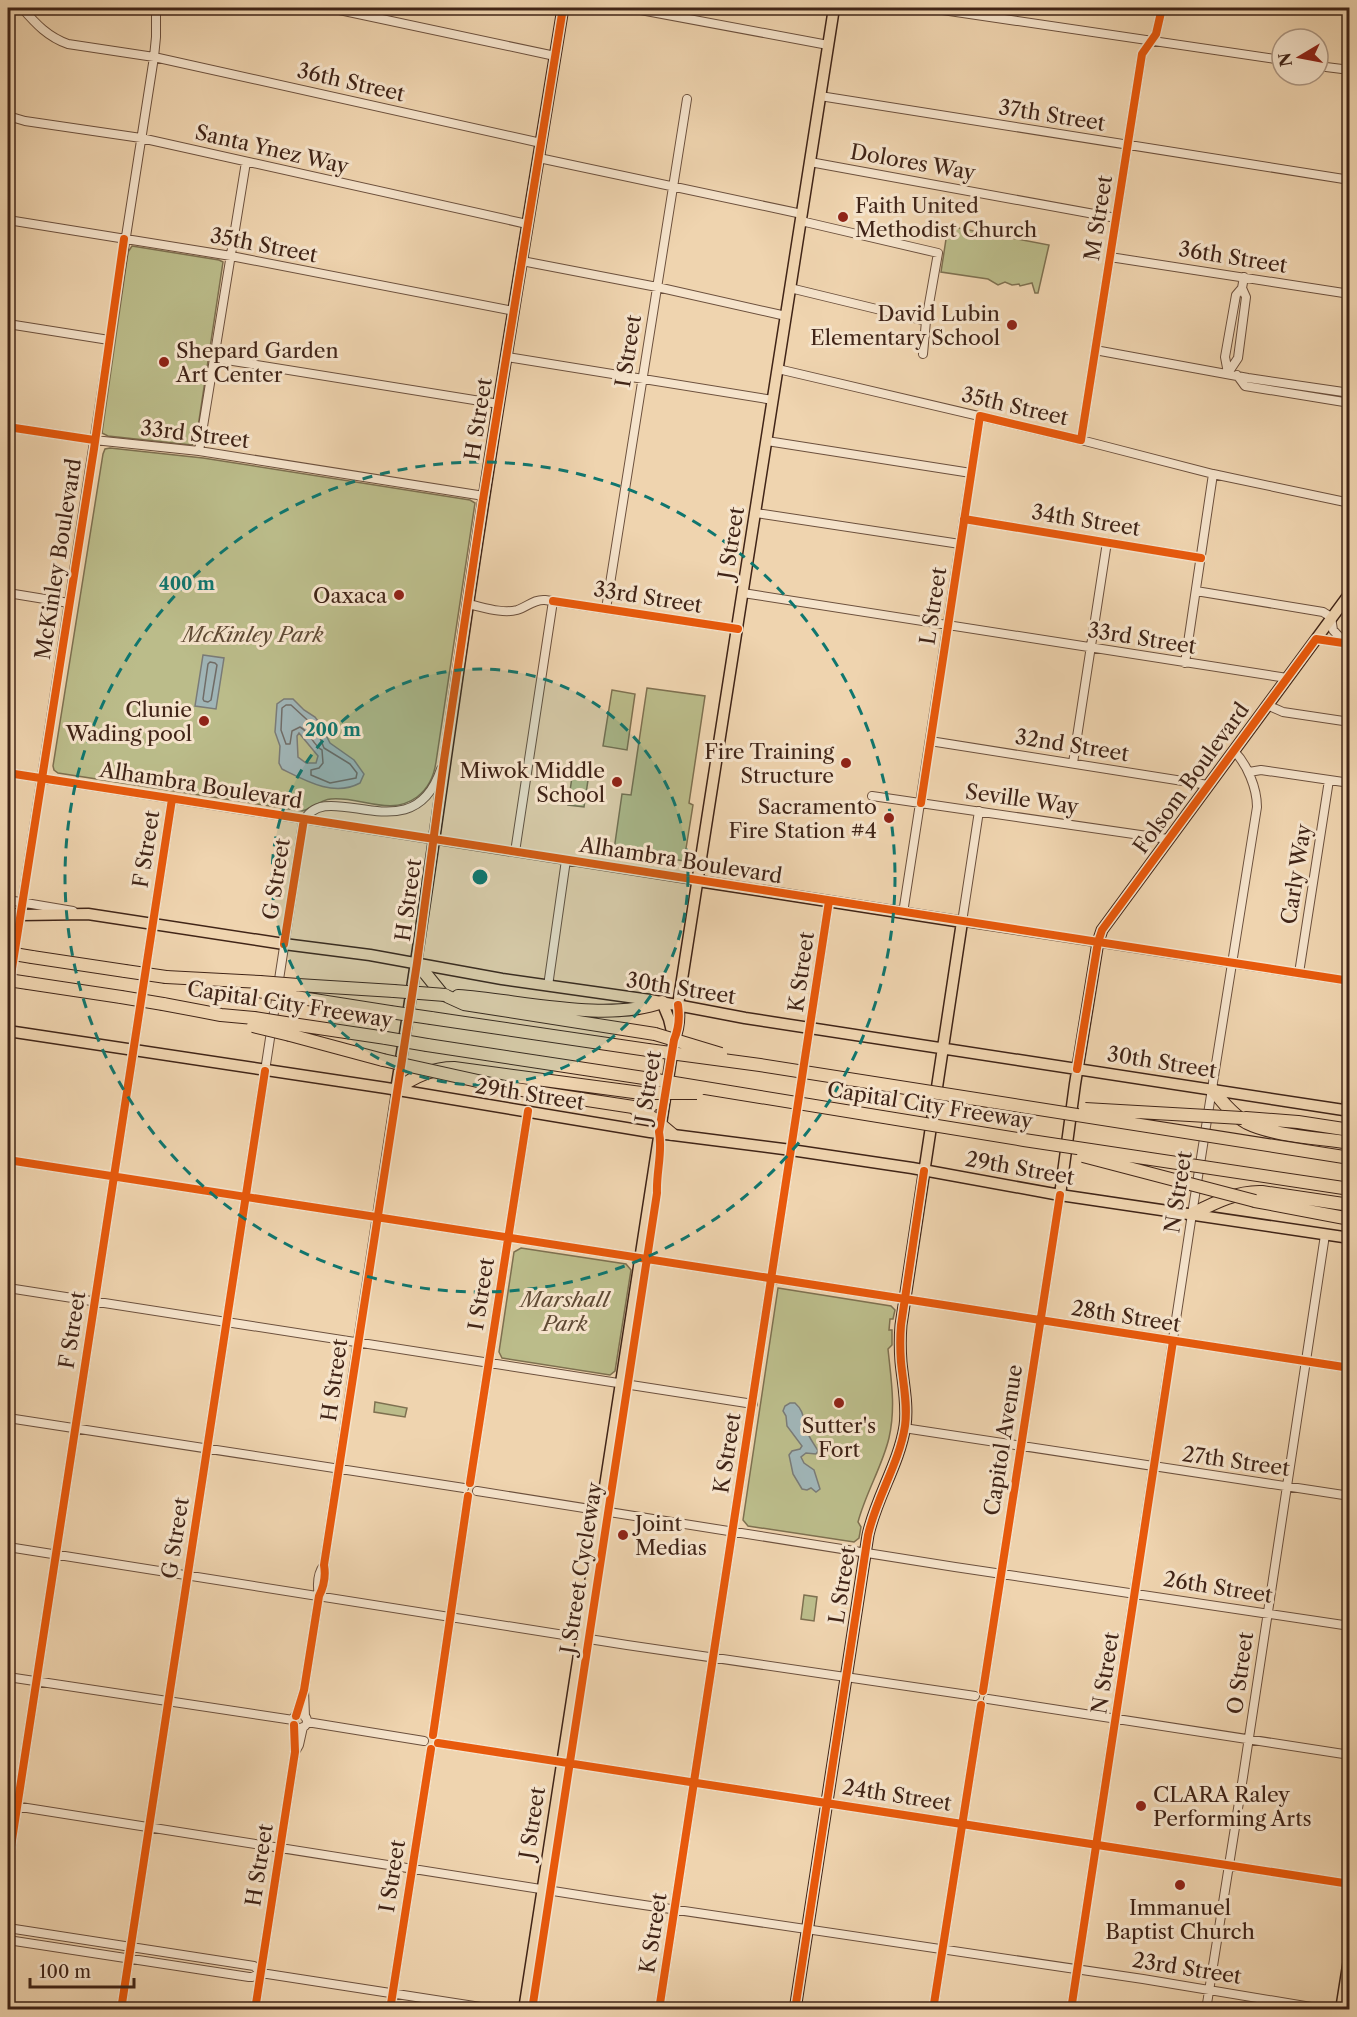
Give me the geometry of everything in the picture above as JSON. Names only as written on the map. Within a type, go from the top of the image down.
[{"type":"highway","name":"Capital City Freeway","points":[[8,953],[166,977],[297,991],[390,1012],[760,1065],[1350,1158]]},
{"type":"highway","points":[[417,963],[442,994],[464,1004],[655,1034],[760,1065]]},
{"type":"highway","name":"Capital City Freeway","points":[[8,980],[163,1004],[291,1029],[386,1038],[1024,1140],[1350,1189]]},
{"type":"highway","points":[[297,991],[394,991],[493,998],[597,1011],[648,1008],[662,1002]]},
{"type":"highway","points":[[291,1029],[383,1060],[509,1088],[643,1108],[664,1100]]},
{"type":"highway","points":[[396,1090],[411,1079],[440,1069],[454,1068],[641,1093],[733,1093]]},
{"type":"highway","points":[[1213,1090],[1225,1106],[1249,1124],[1275,1132],[1350,1143]]},
{"type":"highway","points":[[1024,1106],[1279,1120],[1350,1130]]},
{"type":"highway","points":[[633,1107],[664,1130]]},
{"type":"highway","points":[[1024,1140],[1255,1201],[1350,1219]]},
{"type":"highway","points":[[1192,1215],[1222,1200],[1248,1192],[1350,1205]]},
{"type":"main road","name":"H Street","points":[[396,1090],[417,963],[444,760],[498,404],[562,8]]},
{"type":"main road","name":"J Street","points":[[524,2010],[639,1259],[664,1130],[664,1100],[680,1018],[678,1005],[834,8]]},
{"type":"main road","name":"Folsom Boulevard","points":[[1098,942],[1102,930],[1350,593]]},
{"type":"main road","name":"Alhambra Boulevard","points":[[698,881],[962,922]]},
{"type":"main road","name":"30th Street","points":[[17,911],[88,914],[351,952],[548,986],[662,1002],[745,1018],[1347,1111]]},
{"type":"main road","name":"L Street","points":[[795,2010],[865,1552],[873,1512],[896,1458],[904,1428],[905,1397],[900,1348],[904,1299],[962,922]]},
{"type":"main road","name":"Capitol Avenue","points":[[1060,1195],[1077,1069],[1098,942]]},
{"type":"main road","points":[[662,1002],[674,1040]]},
{"type":"main road","name":"29th Street","points":[[8,1031],[664,1130],[1060,1195],[1350,1238]]},
{"type":"main road","points":[[1341,2010],[1350,1953]]},
{"type":"street","name":"36th Street","points":[[22,8],[43,31],[58,40],[74,45],[154,57],[541,143]]},
{"type":"street","name":"McKinley Boulevard","points":[[8,994],[17,911],[42,778],[154,57],[156,8]]},
{"type":"street","points":[[330,8],[555,56]]},
{"type":"street","points":[[630,8],[828,45]]},
{"type":"street","points":[[929,8],[1270,58]]},
{"type":"street","name":"M Street","points":[[1081,440],[1142,54],[1160,27],[1162,8]]},
{"type":"street","points":[[1330,68],[1350,70]]},
{"type":"street","name":"37th Street","points":[[820,96],[1350,180]]},
{"type":"street","name":"I Street","points":[[606,609],[687,99]]},
{"type":"street","name":"Santa Ynez Way","points":[[8,116],[25,121],[141,138],[527,224]]},
{"type":"street","points":[[539,158],[673,186],[938,254],[926,321],[923,354]]},
{"type":"street","points":[[199,451],[246,162]]},
{"type":"street","name":"Dolores Way","points":[[810,162],[1116,218]]},
{"type":"street","name":"35th Street","points":[[8,220],[231,256],[514,311]]},
{"type":"street","name":"36th Street","points":[[1110,257],[1350,294]]},
{"type":"street","points":[[522,261],[657,287],[786,316]]},
{"type":"street","points":[[1244,277],[1242,288],[1236,295],[1225,357],[1232,374],[1245,386],[1323,395],[1350,403]]},
{"type":"street","points":[[790,288],[926,321]]},
{"type":"street","points":[[8,324],[109,339]]},
{"type":"street","points":[[1095,350],[1232,374]]},
{"type":"street","points":[[507,357],[773,400]]},
{"type":"street","points":[[214,358],[498,404]]},
{"type":"street","name":"35th Street","points":[[778,369],[1081,440],[1213,474],[1350,503]]},
{"type":"street","points":[[1323,395],[1350,393]]},
{"type":"street","name":"L Street","points":[[903,912],[980,416]]},
{"type":"street","name":"33rd Street","points":[[8,427],[94,440],[199,451],[484,496]]},
{"type":"street","points":[[767,441],[971,473]]},
{"type":"street","points":[[1185,663],[1213,474]]},
{"type":"street","points":[[756,513],[960,544]]},
{"type":"street","name":"34th Street","points":[[964,519],[1201,558]]},
{"type":"street","points":[[1074,763],[1107,542]]},
{"type":"street","points":[[1196,591],[1323,612],[1332,617],[1334,630],[1347,643]]},
{"type":"street","points":[[8,593],[69,603]]},
{"type":"street","name":"33rd Street","points":[[743,593],[1287,678]]},
{"type":"street","name":"33rd Street","points":[[468,604],[509,611],[523,608],[537,600],[553,601],[738,629]]},
{"type":"street","points":[[515,852],[553,601]]},
{"type":"street","points":[[1316,639],[1347,643]]},
{"type":"street","points":[[1267,705],[1283,711],[1350,722]]},
{"type":"street","name":"32nd Street","points":[[930,741],[1208,785]]},
{"type":"street","points":[[1234,750],[1248,772],[1261,770],[1350,783]]},
{"type":"street","name":"G Street","points":[[121,2010],[304,819],[316,810],[329,805],[391,812],[406,810],[429,794],[439,777],[444,760]]},
{"type":"street","name":"N Street","points":[[1071,2010],[1192,1215],[1257,807],[1256,795],[1248,772]]},
{"type":"street","name":"Alhambra Boulevard","points":[[8,773],[698,881]]},
{"type":"street","name":"Carly Way","points":[[1299,973],[1329,780]]},
{"type":"street","name":"Seville Way","points":[[872,796],[1168,839]]},
{"type":"street","name":"F Street","points":[[8,1866],[12,1806],[36,1682],[172,799]]},
{"type":"street","name":"L Street","points":[[962,922],[979,811]]},
{"type":"street","points":[[548,986],[566,860]]},
{"type":"street","points":[[8,900],[17,911]]},
{"type":"street","name":"K Street","points":[[659,2010],[829,901]]},
{"type":"street","name":"Alhambra Boulevard","points":[[962,922],[1350,981]]},
{"type":"street","points":[[1347,1111],[1350,1081]]},
{"type":"street","name":"H Street","points":[[255,2010],[319,1596],[323,1587],[324,1565],[396,1090]]},
{"type":"street","name":"I Street","points":[[433,1735],[467,1489],[528,1111]]},
{"type":"street","name":"28th Street","points":[[8,1160],[1350,1368]]},
{"type":"street","name":"Capitol Avenue","points":[[979,1694],[1060,1195]]},
{"type":"street","name":"O Street","points":[[1206,2010],[1325,1235]]},
{"type":"street","points":[[8,1288],[753,1404]]},
{"type":"street","points":[[8,1419],[467,1489]]},
{"type":"street","name":"27th Street","points":[[904,1428],[1350,1496]]},
{"type":"street","name":"26th Street","points":[[467,1489],[476,1485],[477,1491],[1350,1626]]},
{"type":"street","points":[[8,1547],[580,1638],[846,1677],[987,1694],[962,1824],[933,2010]]},
{"type":"street","points":[[8,1677],[424,1741]]},
{"type":"street","points":[[984,1702],[1116,1719],[1350,1755]]},
{"type":"street","points":[[433,1735],[438,1738],[435,1746],[426,1746],[424,1741],[426,1737],[433,1735]]},
{"type":"street","name":"I Street","points":[[390,2010],[412,1868],[435,1746]]},
{"type":"street","name":"24th Street","points":[[435,1746],[562,1762],[1350,1884]]},
{"type":"street","name":"23rd Street","points":[[12,1806],[1329,2010]]},
{"type":"street","points":[[8,1928],[254,1966],[261,1973]]},
{"type":"street","points":[[8,1940],[252,1977],[261,1973],[500,2010]]},
{"type":"green space","points":[[948,226],[1049,245],[1038,293],[1035,293],[1032,283],[1020,286],[1005,282],[998,285],[988,279],[941,272]]},
{"type":"green space","points":[[132,246],[223,262],[196,440],[192,445],[108,436],[102,433],[128,252]]},
{"type":"green space","name":"McKinley Park","points":[[105,449],[203,458],[470,500],[475,503],[435,767],[425,790],[407,803],[396,805],[386,806],[331,799],[302,811],[58,773],[54,770],[103,454]]},
{"type":"green space","points":[[647,688],[705,696],[689,803],[693,805],[684,861],[614,850],[622,794],[631,795]]},
{"type":"green space","points":[[612,690],[635,694],[627,750],[603,746]]},
{"type":"green space","points":[[572,777],[588,780],[584,807],[568,805]]},
{"type":"green space","name":"Marshall Park","points":[[521,1248],[626,1264],[631,1270],[615,1371],[610,1375],[502,1358],[499,1352],[514,1252]]},
{"type":"green space","points":[[778,1288],[891,1306],[895,1310],[893,1319],[890,1319],[889,1330],[892,1330],[892,1345],[888,1349],[892,1393],[891,1427],[886,1449],[858,1522],[861,1527],[859,1538],[854,1542],[748,1526],[743,1520]]},
{"type":"green space","points":[[375,1402],[407,1408],[405,1417],[374,1412]]},
{"type":"green space","points":[[804,1595],[817,1597],[814,1621],[801,1619]]},
{"type":"water","points":[[203,655],[224,658],[216,709],[195,706]]},
{"type":"water","points":[[284,699],[293,699],[315,717],[330,743],[354,760],[364,774],[360,783],[350,787],[330,788],[320,786],[282,769],[279,763],[280,746],[275,732],[277,704]],"holes":[[[299,733],[318,756],[316,763],[306,763],[298,757],[297,736]]]},
{"type":"water","points":[[790,1403],[795,1403],[800,1409],[807,1432],[818,1451],[816,1454],[806,1453],[801,1457],[804,1463],[814,1470],[820,1489],[816,1492],[811,1488],[802,1489],[793,1474],[789,1455],[802,1446],[787,1426],[783,1411]]},
{"type":"cycle path","points":[[296,1716],[304,1690],[319,1596],[324,1581],[324,1565],[417,963],[444,760],[482,506],[563,8]]},
{"type":"cycle path","points":[[921,803],[980,416],[1081,440],[1142,54],[1156,34],[1162,8]]},
{"type":"cycle path","points":[[8,994],[94,449],[124,239]]},
{"type":"cycle path","points":[[8,427],[94,440]]},
{"type":"cycle path","points":[[964,519],[1201,558]]},
{"type":"cycle path","points":[[553,601],[738,629]]},
{"type":"cycle path","points":[[1077,1069],[1098,942],[1102,930],[1316,639],[1350,644]]},
{"type":"cycle path","points":[[8,773],[1350,981]]},
{"type":"cycle path","points":[[8,1866],[172,799]]},
{"type":"cycle path","points":[[284,944],[304,819]]},
{"type":"cycle path","points":[[659,2010],[829,901]]},
{"type":"cycle path","name":"J Street Cycleway","points":[[532,2010],[657,1193],[659,1132],[674,1040],[679,1023],[678,1005]]},
{"type":"cycle path","points":[[121,2010],[265,1071]]},
{"type":"cycle path","points":[[470,1483],[528,1111]]},
{"type":"cycle path","points":[[8,1160],[1350,1368]]},
{"type":"cycle path","points":[[795,2010],[868,1535],[876,1508],[898,1454],[905,1426],[906,1402],[900,1352],[901,1325],[924,1171]]},
{"type":"cycle path","points":[[983,1691],[1060,1195]]},
{"type":"cycle path","points":[[1071,2010],[1173,1341]]},
{"type":"cycle path","points":[[433,1735],[468,1496]]},
{"type":"cycle path","points":[[933,2010],[981,1705]]},
{"type":"cycle path","points":[[255,2010],[295,1752],[294,1725]]},
{"type":"cycle path","points":[[438,1743],[1350,1884]]},
{"type":"cycle path","points":[[390,2010],[431,1749]]},
{"type":"place","name":"Faith United Methodist Church","points":[[843,217]]},
{"type":"place","name":"David Lubin Elementary School","points":[[1012,325]]},
{"type":"place","name":"Shepard Garden Art Center","points":[[164,362]]},
{"type":"place","name":"Oaxaca","points":[[399,595]]},
{"type":"place","name":"Clunie Wading pool","points":[[204,721]]},
{"type":"place","name":"Fire Training Structure","points":[[846,763]]},
{"type":"place","name":"Miwok Middle School","points":[[617,782]]},
{"type":"place","name":"Sacramento Fire Station #4","points":[[889,818]]},
{"type":"place","name":"Sutter's Fort","points":[[839,1403]]},
{"type":"place","name":"Joint Medias","points":[[623,1535]]},
{"type":"place","name":"CLARA Raley Performing Arts","points":[[1141,1806]]},
{"type":"place","name":"Immanuel Baptist Church","points":[[1180,1885]]}]
